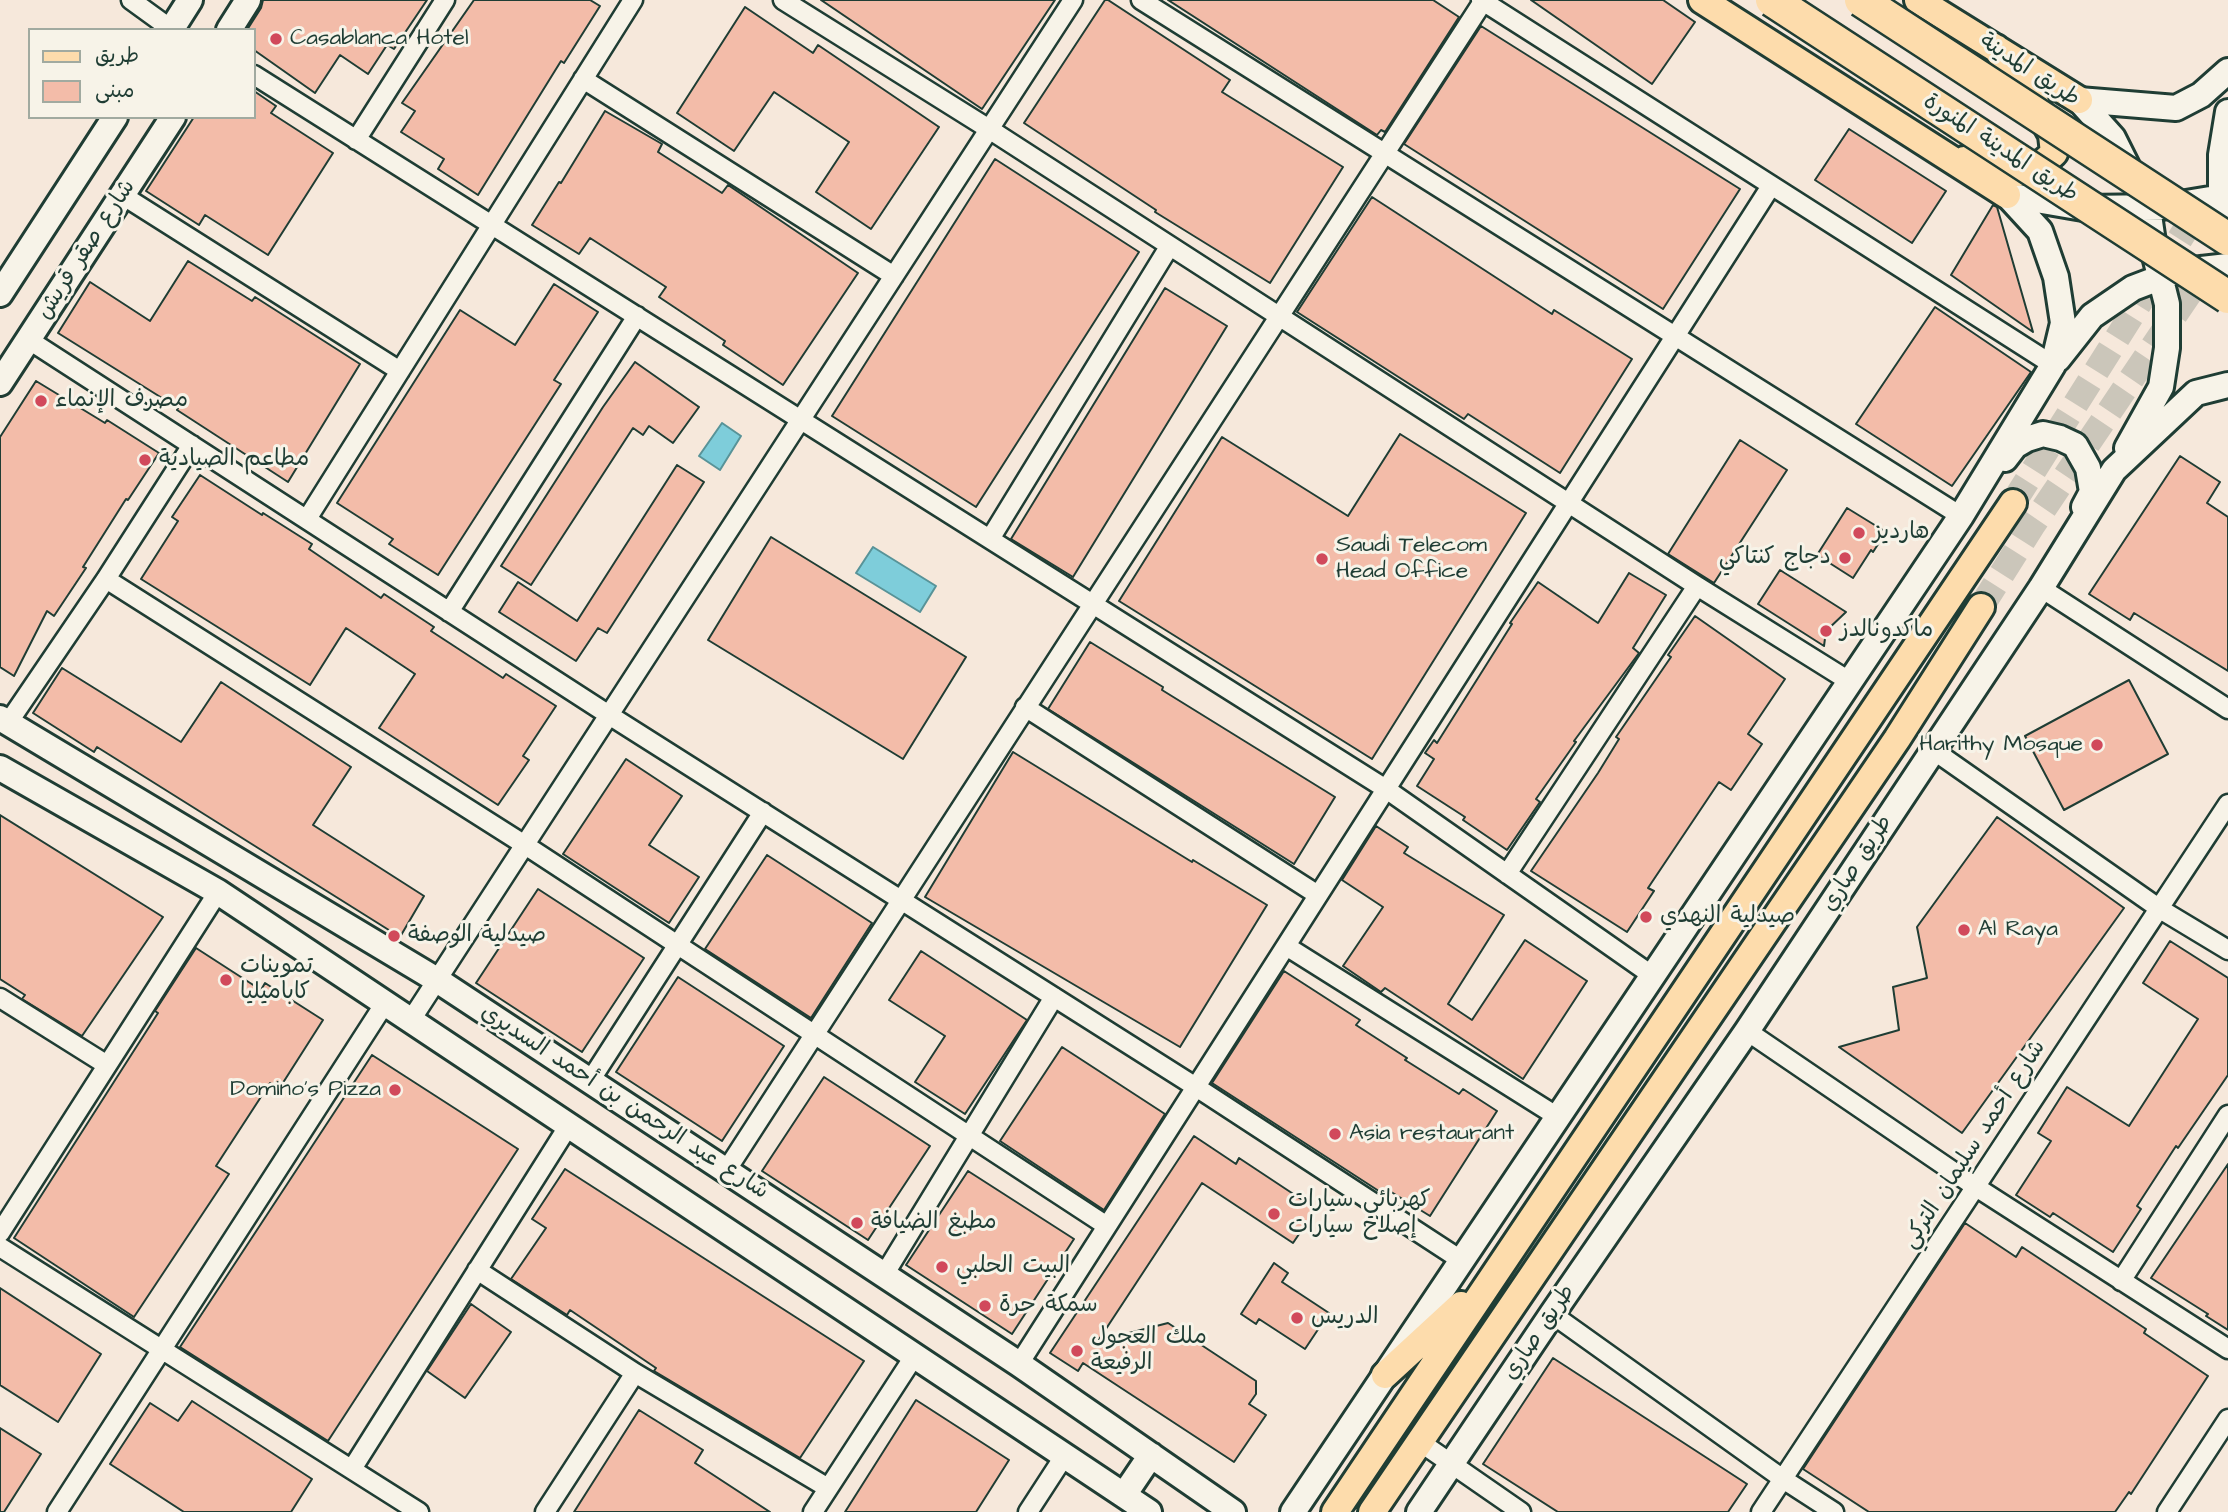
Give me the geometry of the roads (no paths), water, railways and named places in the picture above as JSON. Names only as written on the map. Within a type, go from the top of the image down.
[{"type":"highway","name":"طريق المدينة المنورة","points":[[1772,0],[2228,297]]},
{"type":"highway","points":[[1861,0],[2228,239]]},
{"type":"main road","points":[[172,28],[190,0]]},
{"type":"main road","points":[[230,28],[248,0]]},
{"type":"main road","points":[[1702,0],[2007,195],[2040,231],[2056,278],[2063,323],[2053,365]]},
{"type":"main road","name":"طريق المدينة","points":[[1918,0],[2079,100],[2113,138],[2148,208],[2167,304],[2167,348],[2161,387],[2114,470]]},
{"type":"main road","points":[[1945,156],[2018,173],[2044,162],[2054,153],[2052,135],[2035,101],[1996,48]]},
{"type":"main road","points":[[2079,100],[2176,108],[2201,95],[2228,71]]},
{"type":"main road","points":[[2228,112],[2221,155],[2225,198],[2221,218],[2228,248]]},
{"type":"main road","points":[[0,294],[114,119]]},
{"type":"main road","name":"شارع صقر قريش","points":[[0,383],[122,195],[161,121]]},
{"type":"main road","points":[[2007,195],[2083,208],[2148,208],[2225,198]]},
{"type":"main road","points":[[1293,1512],[1961,516],[2053,365],[2092,316],[2133,288],[2175,272],[2228,267]]},
{"type":"main road","name":"طريق صاري","points":[[1419,1512],[1747,1031],[2041,587],[2114,470],[2196,393],[2228,385]]},
{"type":"main road","points":[[1961,516],[2015,446],[2043,434],[2075,445],[2088,468],[2092,492],[2057,561]]},
{"type":"main road","points":[[1335,1512],[2013,503]]},
{"type":"main road","name":"طريق صاري","points":[[1372,1512],[1890,751],[1981,607]]},
{"type":"main road","name":"شارع عبد الرحمن بن أحمد السديري","points":[[4,720],[437,980],[1018,1364],[1233,1512]]},
{"type":"main road","name":"شارع عبد الرحمن بن أحمد السديري","points":[[0,768],[218,892],[1149,1512]]},
{"type":"main road","points":[[1385,1375],[1493,1276]]},
{"type":"main road","points":[[1124,1495],[1151,1455]]},
{"type":"street","points":[[131,0],[170,28]]},
{"type":"street","points":[[356,140],[445,0]]},
{"type":"street","points":[[307,519],[633,0]]},
{"type":"street","points":[[783,0],[989,128],[1169,247],[1849,681]]},
{"type":"street","points":[[411,1020],[1073,0]]},
{"type":"street","points":[[1141,0],[1961,516]]},
{"type":"street","points":[[726,1171],[1483,1],[2053,365]]},
{"type":"street","points":[[256,76],[1386,789],[1653,976]]},
{"type":"street","points":[[583,79],[894,276]]},
{"type":"street","points":[[1018,1364],[1771,186]]},
{"type":"street","points":[[122,195],[400,371]]},
{"type":"street","points":[[990,538],[1169,247]]},
{"type":"street","points":[[449,612],[636,316]]},
{"type":"street","points":[[29,340],[1461,1260]]},
{"type":"street","points":[[4,720],[106,579],[192,445]]},
{"type":"street","points":[[106,579],[525,845],[1107,1226]]},
{"type":"street","points":[[1507,874],[1697,586]]},
{"type":"street","points":[[2041,587],[2228,709]]},
{"type":"street","points":[[1025,707],[1318,895]]},
{"type":"street","points":[[1933,750],[2160,909],[2228,950]]},
{"type":"street","name":"شارع أحمد سليمان التركي","points":[[1761,1512],[2228,804]]},
{"type":"street","points":[[590,1081],[763,812]]},
{"type":"street","points":[[0,1233],[218,892]]},
{"type":"street","points":[[1286,946],[1558,1117]]},
{"type":"street","points":[[884,1275],[1054,997]]},
{"type":"street","points":[[0,998],[107,1065]]},
{"type":"street","points":[[57,1512],[385,1003]]},
{"type":"street","points":[[1747,1031],[1976,1187],[2228,1349]]},
{"type":"street","points":[[2121,1281],[2228,1115]]},
{"type":"street","points":[[352,1469],[569,1125]]},
{"type":"street","points":[[0,1247],[419,1512]]},
{"type":"street","points":[[477,1270],[635,1373],[828,1488]]},
{"type":"street","points":[[1552,1314],[1783,1479],[1834,1512]]},
{"type":"street","points":[[813,1512],[915,1355]]},
{"type":"street","points":[[545,1512],[635,1373]]},
{"type":"street","points":[[2167,1512],[2228,1419]]},
{"type":"street","points":[[1420,1442],[1521,1512]]},
{"type":"street","points":[[1028,1512],[1065,1455]]},
{"type":"water","points":[[722,423],[741,436],[720,470],[699,456]]},
{"type":"water","points":[[873,547],[936,586],[920,612],[856,573]]},
{"type":"tunnel","points":[[2013,503],[2205,199]]},
{"type":"tunnel","points":[[1981,607],[2032,526],[2228,236]]},
{"type":"place","name":"Casablanca Hotel","points":[[276,39]]},
{"type":"place","name":"مصرف الإنماء","points":[[41,401]]},
{"type":"place","name":"مطاعم الصيادية","points":[[145,460]]},
{"type":"place","name":"هارديز","points":[[1859,533]]},
{"type":"place","name":"دجاج كنتاكي","points":[[1845,558]]},
{"type":"place","name":"Saudi Telecom Head Office","points":[[1322,559]]},
{"type":"place","name":"ماكدونالدز","points":[[1826,631]]},
{"type":"place","name":"Harithy Mosque","points":[[2097,745]]},
{"type":"place","name":"صيدلية النهدي","points":[[1646,917]]},
{"type":"place","name":"Al Raya","points":[[1964,930]]},
{"type":"place","name":"صيدلية الوصفة","points":[[394,936]]},
{"type":"place","name":"تموينات كاباميليا","points":[[226,980]]},
{"type":"place","name":"Domino's Pizza","points":[[395,1090]]},
{"type":"place","name":"Asia restaurant","points":[[1335,1134]]},
{"type":"place","name":"كهربائي سيارات إصلاح سيارات","points":[[1274,1214]]},
{"type":"place","name":"مطبغ الضيافة","points":[[857,1223]]},
{"type":"place","name":"البيت الحلبي","points":[[942,1267]]},
{"type":"place","name":"سمكة حرة","points":[[985,1306]]},
{"type":"place","name":"الدريس","points":[[1297,1318]]},
{"type":"place","name":"ملك العجول الرفيعة","points":[[1077,1351]]}]
